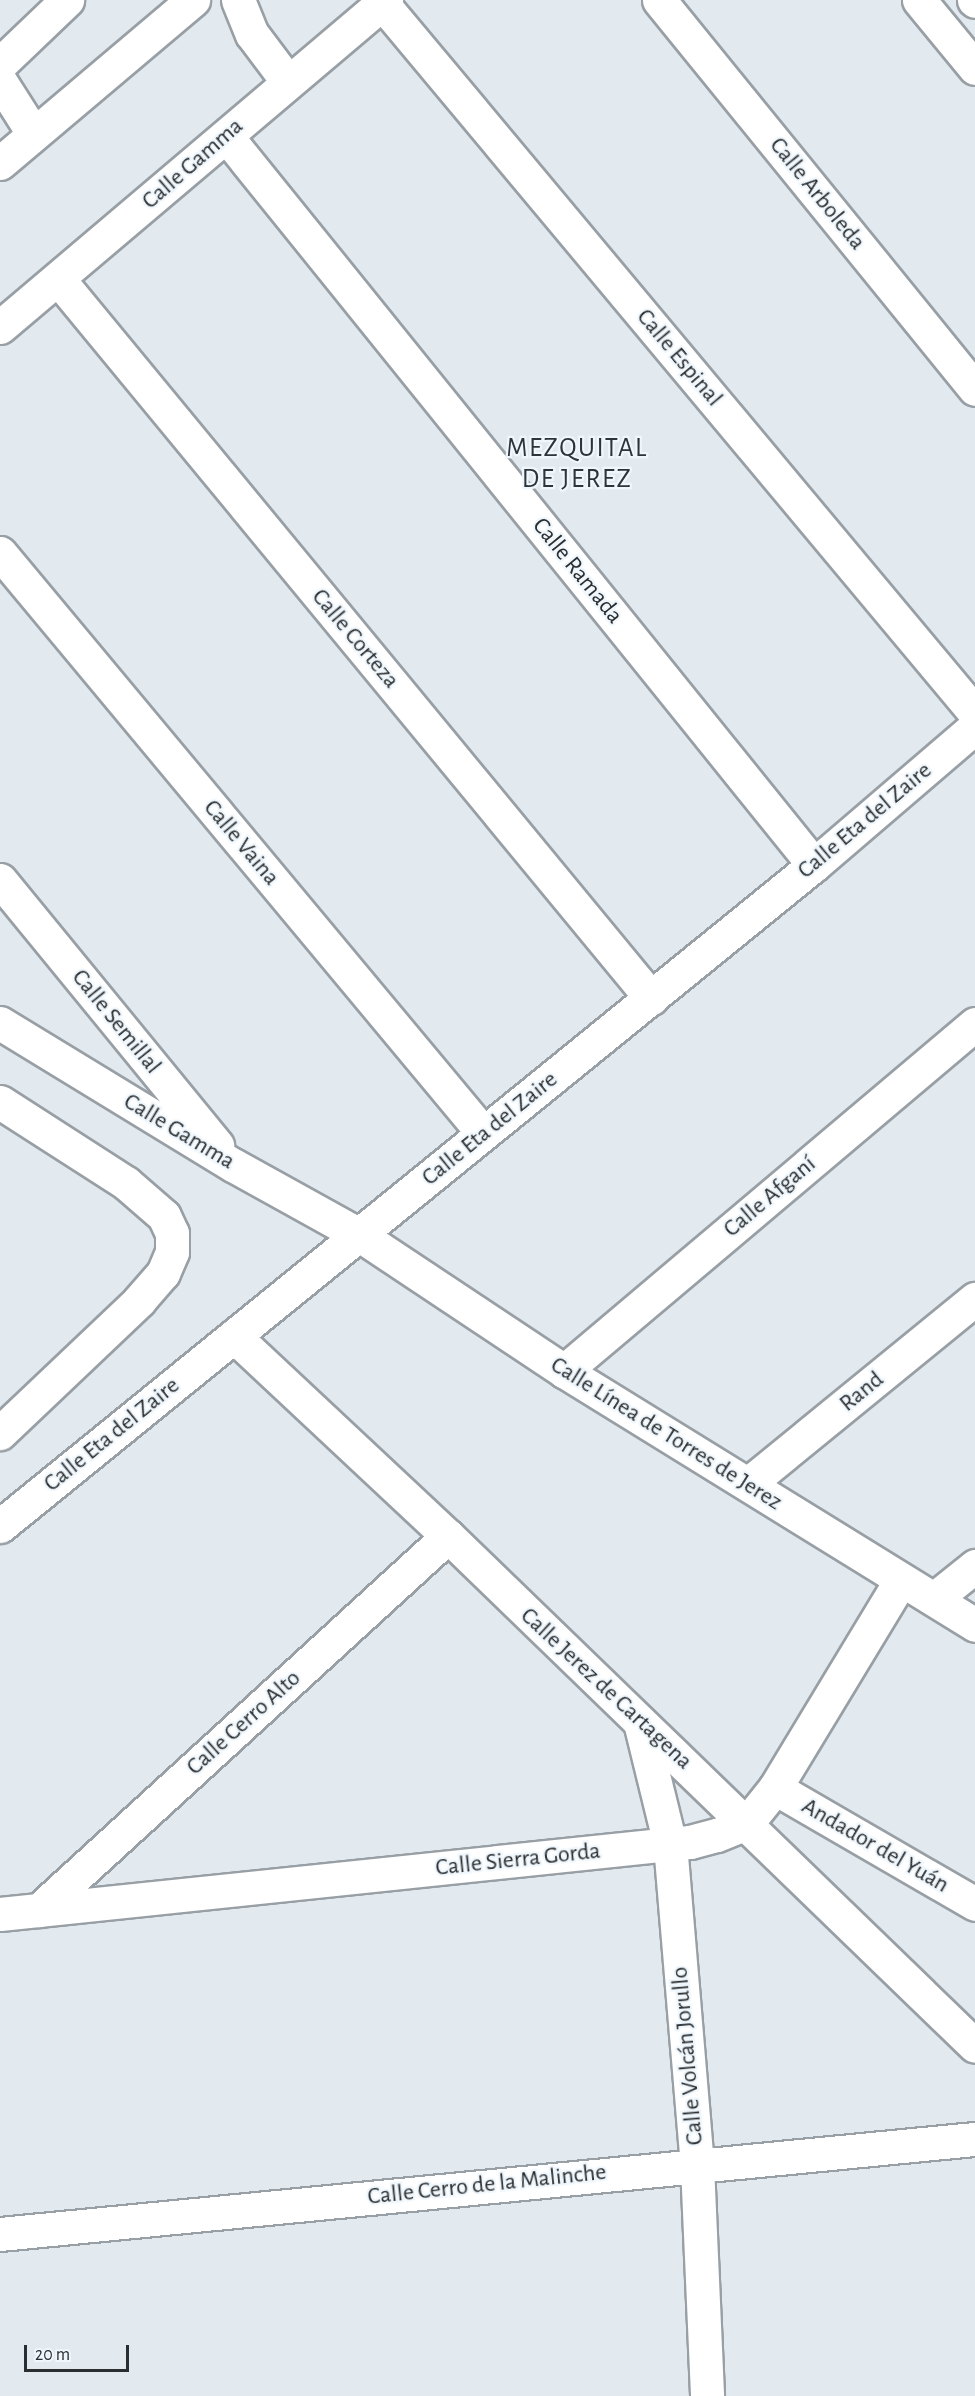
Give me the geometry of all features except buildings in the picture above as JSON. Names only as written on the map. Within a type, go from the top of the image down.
[{"type":"street","points":[[0,64],[67,0]]},
{"type":"street","points":[[0,163],[193,0]]},
{"type":"street","points":[[238,0],[252,34],[288,82]]},
{"type":"street","name":"Calle Arboleda","points":[[659,0],[975,389]]},
{"type":"street","points":[[918,0],[975,68]]},
{"type":"street","name":"Calle Gamma","points":[[0,327],[227,137],[384,1]]},
{"type":"street","name":"Calle Espinal","points":[[384,1],[975,713]]},
{"type":"street","points":[[0,81],[33,133]]},
{"type":"street","name":"Calle Ramada","points":[[227,137],[814,865]]},
{"type":"street","name":"Calle Corteza","points":[[58,280],[651,998]]},
{"type":"street","name":"Calle Vaina","points":[[0,553],[483,1133]]},
{"type":"street","name":"Calle Eta del Zaire","points":[[0,1526],[361,1236],[483,1133],[814,865],[975,727]]},
{"type":"street","name":"Calle Semillal","points":[[0,880],[233,1165]]},
{"type":"street","name":"Calle Gamma","points":[[0,1023],[233,1165],[361,1236]]},
{"type":"street","name":"Calle Afganí","points":[[564,1371],[975,1024]]},
{"type":"street","points":[[0,1102],[126,1183],[164,1216],[172,1233],[172,1252],[163,1273],[96,1345],[0,1433]]},
{"type":"street","name":"Calle Línea de Torres de Jerez","points":[[361,1236],[564,1371],[975,1625]]},
{"type":"street","name":"Rand","points":[[748,1484],[975,1299]]},
{"type":"street","name":"Calle Jerez de Cartagena","points":[[234,1336],[448,1536],[975,2046]]},
{"type":"street","name":"Calle Cerro Alto","points":[[39,1910],[448,1536]]},
{"type":"street","points":[[934,1599],[975,1566]]},
{"type":"street","name":"Calle Sierra Gorda","points":[[0,1914],[670,1844],[717,1835],[747,1823],[775,1788],[901,1580]]},
{"type":"street","name":"Calle Volcán Jorullo","points":[[640,1721],[670,1844],[697,2165],[707,2396]]},
{"type":"street","name":"Andador del Yuán","points":[[775,1788],[975,1904]]},
{"type":"street","name":"Calle Cerro de la Malinche","points":[[0,2234],[975,2139]]},
{"type":"district","name":"MEZQUITAL DE JEREZ","points":[[577,462]]}]
